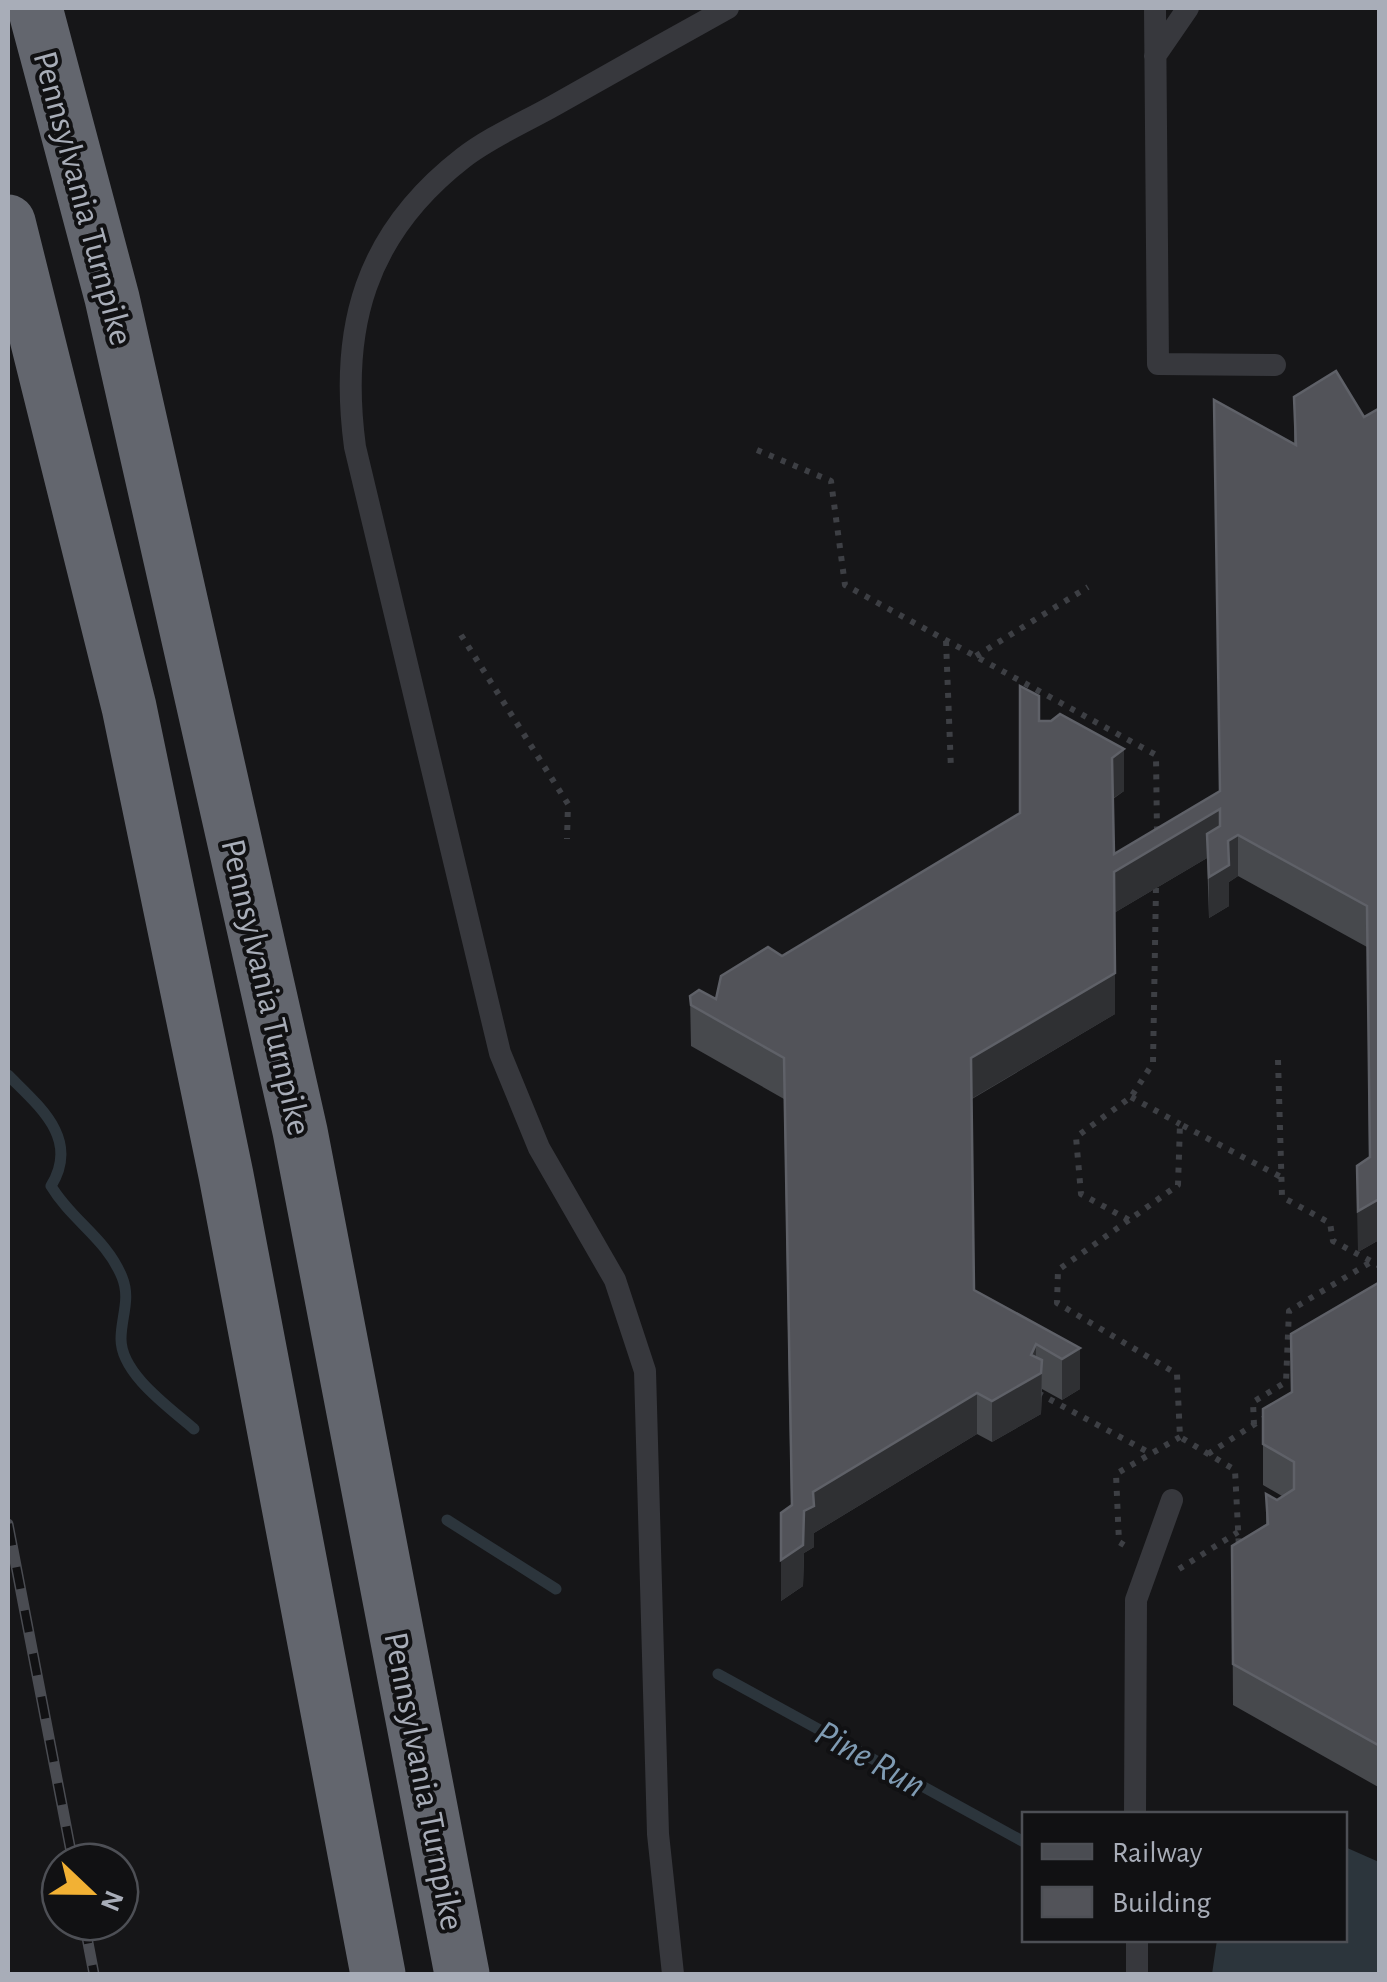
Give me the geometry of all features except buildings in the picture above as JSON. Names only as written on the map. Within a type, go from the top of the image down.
[{"type":"highway","name":"Pennsylvania Turnpike","points":[[35,8],[112,298],[300,1131],[462,1974]]},
{"type":"highway","points":[[8,222],[129,707],[226,1175],[378,1974]]},
{"type":"lane","points":[[673,1974],[658,1834],[644,1371],[615,1280],[540,1148],[500,1053],[370,512],[348,385],[366,283],[376,256],[408,207],[466,155],[728,8]]},
{"type":"lane","points":[[1155,8],[1158,364],[1276,365]]},
{"type":"lane","points":[[1155,56],[1188,8]]},
{"type":"lane","points":[[1135,1812],[1136,1600],[1172,1500]]},
{"type":"lane","points":[[1136,1942],[1137,1974]]},
{"type":"path","points":[[758,450],[832,482],[844,585],[1156,755],[1157,850]]},
{"type":"path","points":[[976,656],[1088,587]]},
{"type":"path","points":[[461,635],[568,804],[568,839]]},
{"type":"path","points":[[946,640],[951,770]]},
{"type":"path","points":[[1128,1220],[1081,1194],[1076,1137],[1131,1097],[1153,1062],[1156,888]]},
{"type":"path","points":[[1278,1060],[1282,1197],[1330,1223],[1333,1241],[1376,1264]]},
{"type":"path","points":[[1131,1097],[1281,1178]]},
{"type":"path","points":[[1180,1124],[1178,1184],[1058,1270],[1058,1303],[1177,1374],[1180,1437],[1235,1470],[1240,1565]]},
{"type":"path","points":[[1254,1425],[1253,1402],[1286,1382],[1289,1311],[1376,1264]]},
{"type":"path","points":[[1034,1391],[1151,1454]]},
{"type":"path","points":[[1208,1454],[1279,1409]]},
{"type":"shaded area","points":[[1347,1848],[1379,1862],[1379,1974],[1212,1974],[1217,1942],[1347,1942]]},
{"type":"waterway","name":"Pine Run","points":[[8,1075],[43,1112],[59,1139],[59,1169],[51,1186],[107,1251],[122,1277],[126,1300],[121,1339],[129,1365],[148,1389],[194,1429]]},
{"type":"waterway","name":"Pine Run","points":[[447,1520],[556,1589]]},
{"type":"waterway","name":"Pine Run","points":[[718,1674],[1022,1841]]},
{"type":"railway","points":[[8,1524],[69,1842]]},
{"type":"railway","points":[[88,1942],[94,1974]]}]
